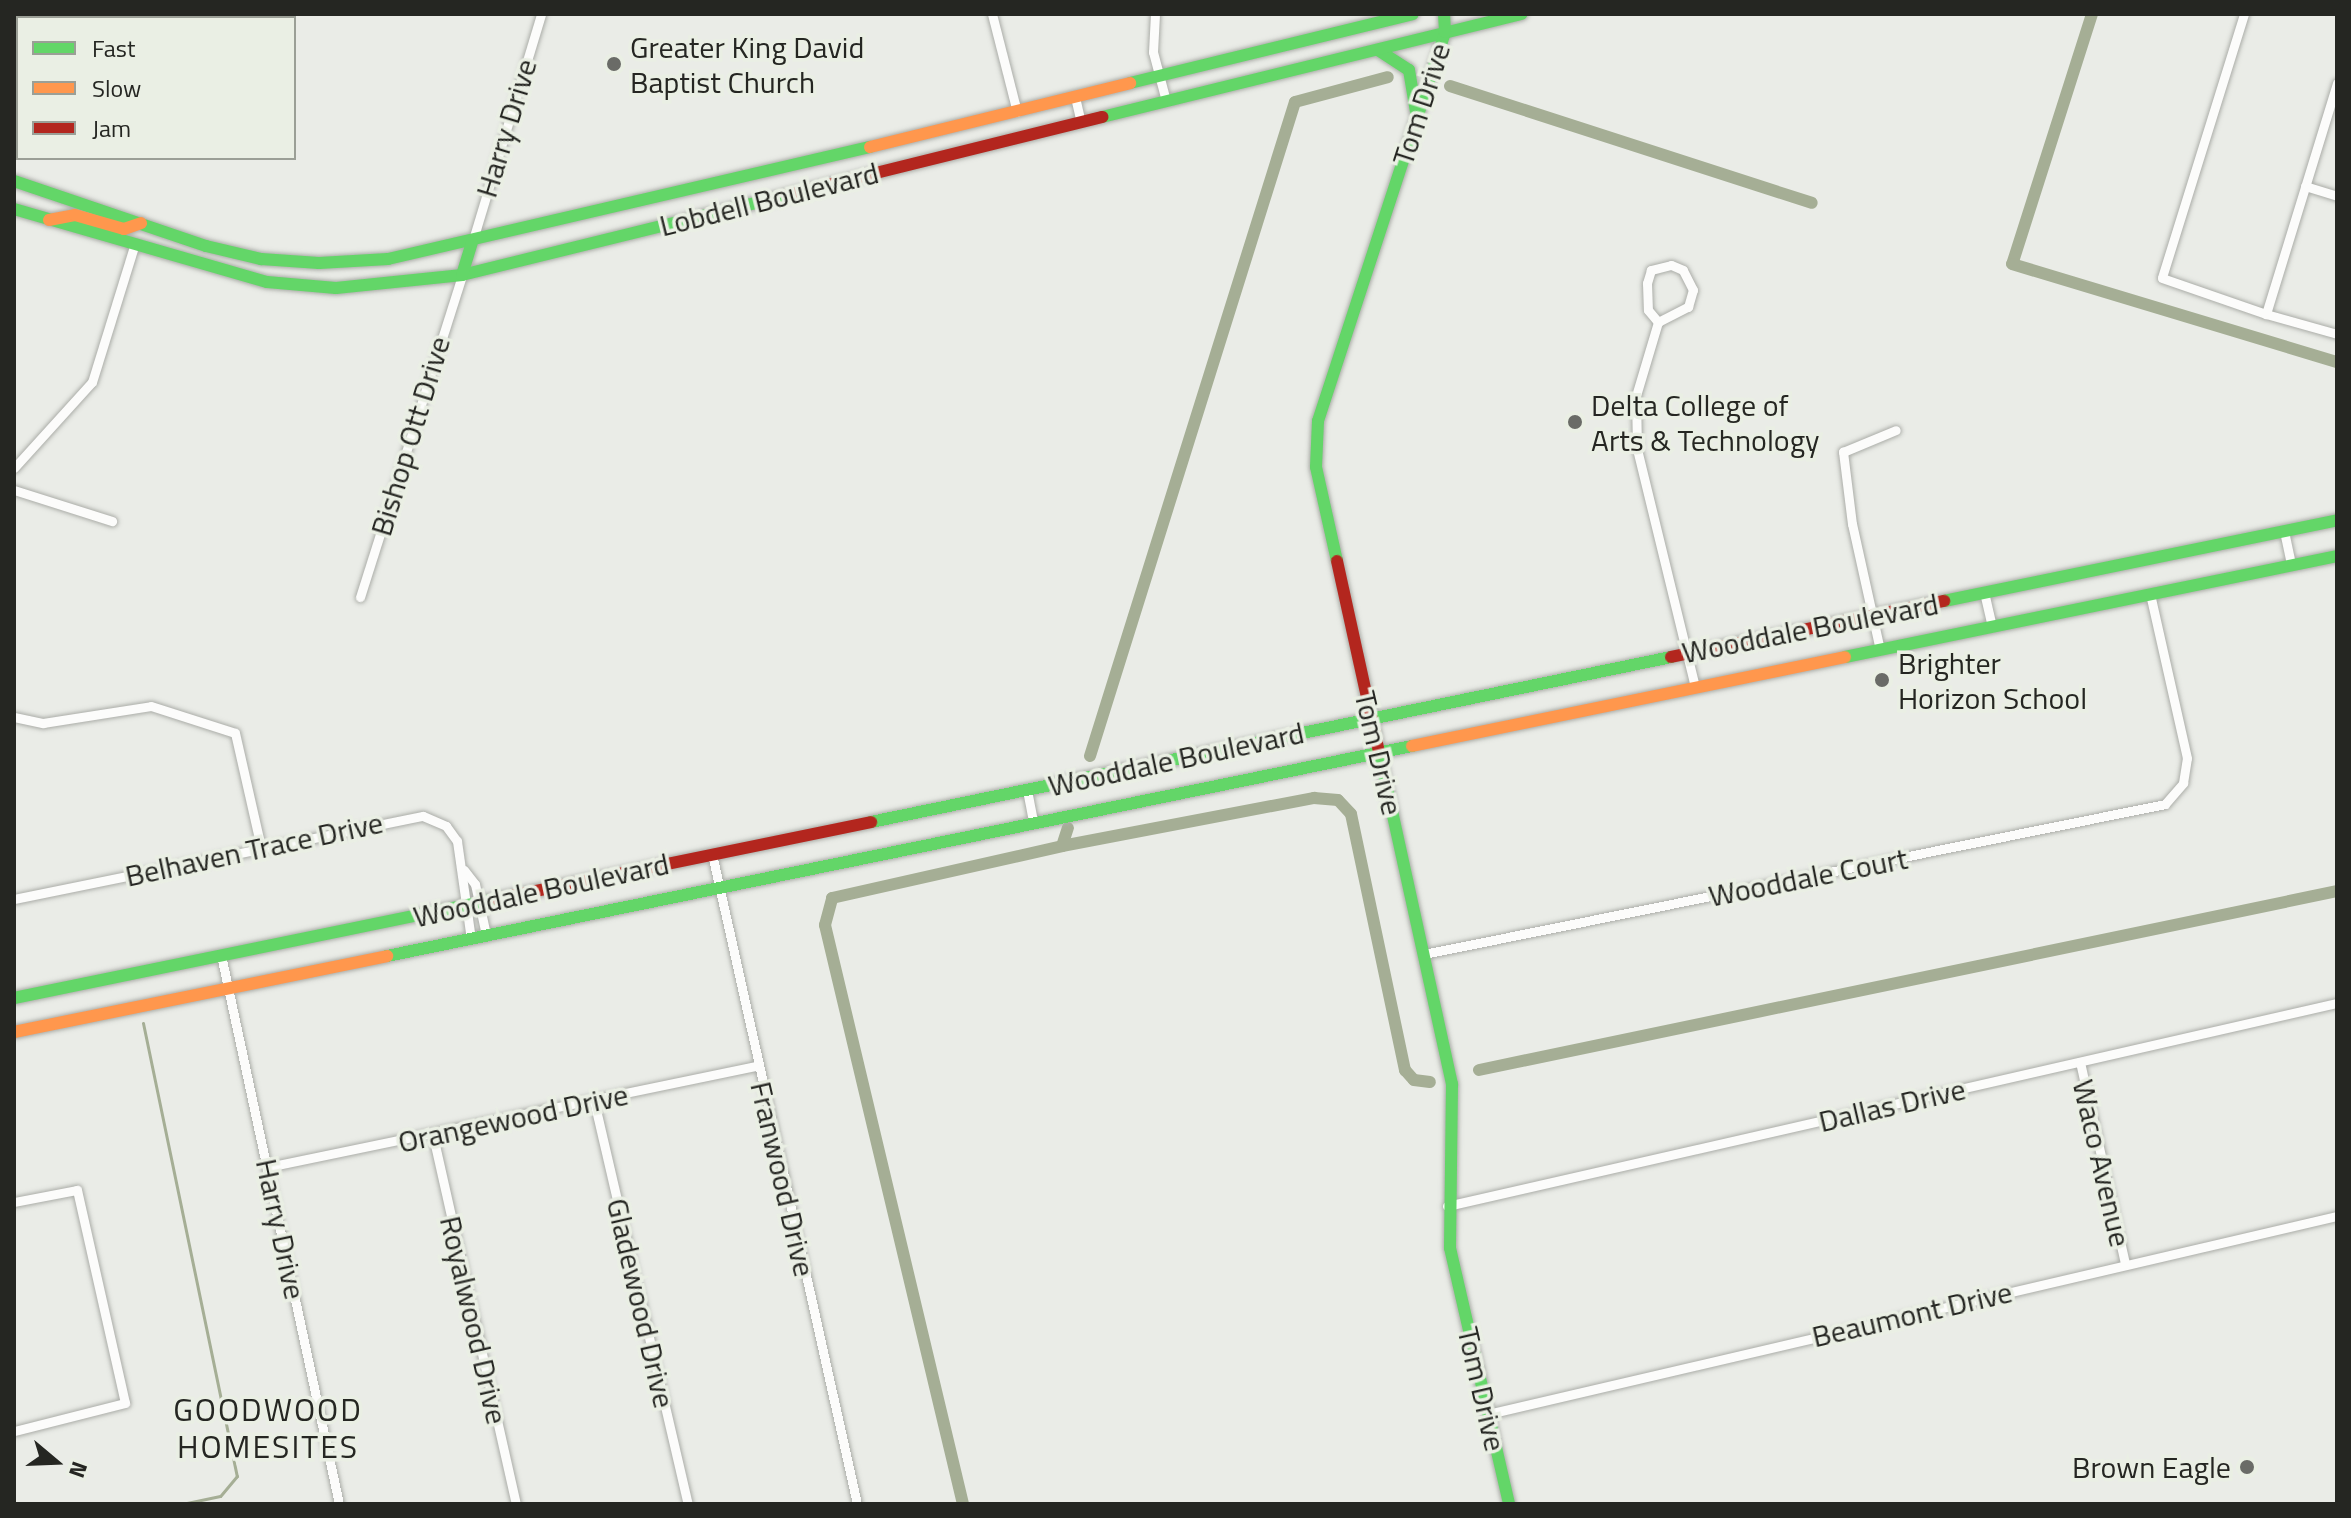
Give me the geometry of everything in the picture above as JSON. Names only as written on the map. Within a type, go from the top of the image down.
[{"type":"street","name":"Harry Drive","points":[[472,243],[541,14]]},
{"type":"street","points":[[992,14],[1017,112]]},
{"type":"street","points":[[1155,14],[1153,52],[1166,101]]},
{"type":"street","name":"Lobdell Boulevard","points":[[14,181],[206,246],[296,262],[388,259],[472,243],[1413,14]]},
{"type":"street","name":"Tom Drive","points":[[1444,14],[1445,32],[1318,421],[1316,467],[1322,508],[1452,1084],[1447,1206],[1450,1248],[1509,1504]]},
{"type":"street","name":"Lobdell Boulevard","points":[[14,209],[134,246],[295,284],[398,285],[462,275],[1522,14]]},
{"type":"street","points":[[2244,14],[2162,278],[2266,314],[2337,334]]},
{"type":"street","points":[[1378,50],[1409,70],[1417,117]]},
{"type":"street","points":[[2266,314],[2337,83]]},
{"type":"street","points":[[1075,97],[1081,122]]},
{"type":"street","points":[[717,184],[724,209]]},
{"type":"street","points":[[2305,186],[2337,196]]},
{"type":"street","points":[[49,220],[75,215],[124,229],[141,223]]},
{"type":"street","points":[[14,468],[92,382],[141,223]]},
{"type":"street","points":[[462,275],[472,243]]},
{"type":"street","points":[[1658,322],[1648,310],[1647,283],[1651,270],[1671,265],[1683,270],[1693,290],[1688,307],[1658,322],[1636,396],[1637,449],[1695,687]]},
{"type":"street","name":"Bishop Ott Drive","points":[[360,597],[462,275]]},
{"type":"street","points":[[1880,650],[1871,615],[1843,452],[1896,430]]},
{"type":"street","points":[[14,490],[112,521]]},
{"type":"street","name":"Wooddale Boulevard","points":[[14,998],[2337,520]]},
{"type":"street","points":[[2284,531],[2291,565]]},
{"type":"street","name":"Wooddale Boulevard","points":[[14,1032],[1378,750],[2337,556]]},
{"type":"street","points":[[1984,592],[1992,627]]},
{"type":"street","name":"Wooddale Court","points":[[1424,954],[2165,804],[2183,783],[2187,758],[2150,594]]},
{"type":"street","points":[[14,717],[43,723],[151,706],[235,733],[261,847]]},
{"type":"street","points":[[1027,790],[1033,822]]},
{"type":"street","name":"Belhaven Trace Drive","points":[[14,899],[423,816],[450,830],[464,870]]},
{"type":"street","name":"Franwood Drive","points":[[712,854],[857,1504]]},
{"type":"street","points":[[464,870],[479,902],[486,935]]},
{"type":"street","points":[[464,870],[465,905],[471,939]]},
{"type":"street","name":"Harry Drive","points":[[221,955],[339,1504]]},
{"type":"street","name":"Dallas Drive","points":[[1447,1206],[2337,1003]]},
{"type":"street","name":"Waco Avenue","points":[[2080,1062],[2125,1264]]},
{"type":"street","name":"Orangewood Drive","points":[[268,1167],[433,1136],[757,1066]]},
{"type":"street","name":"Gladewood Drive","points":[[594,1101],[688,1504]]},
{"type":"street","name":"Royalwood Drive","points":[[433,1136],[516,1504]]},
{"type":"street","points":[[14,1202],[77,1190],[125,1403],[14,1431]]},
{"type":"street","name":"Beaumont Drive","points":[[1488,1414],[2337,1216]]},
{"type":"waterway","points":[[2092,14],[2012,264],[2337,362]]},
{"type":"waterway","points":[[1090,756],[1295,102],[1388,77]]},
{"type":"waterway","points":[[1450,86],[1812,203]]},
{"type":"waterway","points":[[963,1504],[825,925],[832,898],[1062,846],[1314,798],[1338,800],[1351,814],[1405,1070],[1414,1080],[1430,1082]]},
{"type":"waterway","points":[[1062,846],[1068,828]]},
{"type":"waterway","points":[[1479,1070],[2337,891]]},
{"type":"waterway","points":[[143,1023],[237,1476],[220,1496],[181,1504]]},
{"type":"traffic: fast","points":[[1130,83],[1413,14]]},
{"type":"traffic: fast","points":[[1337,561],[1316,467],[1318,421],[1445,32],[1444,14]]},
{"type":"traffic: fast","points":[[1102,117],[1522,14]]},
{"type":"traffic: fast","points":[[1378,50],[1409,70],[1416,112]]},
{"type":"traffic: fast","points":[[14,181],[206,246],[261,259],[319,263],[388,259],[870,147]]},
{"type":"traffic: fast","points":[[14,209],[267,282],[336,288],[462,275],[787,195]]},
{"type":"traffic: fast","points":[[462,275],[472,243]]},
{"type":"traffic: fast","points":[[1944,601],[2337,520]]},
{"type":"traffic: fast","points":[[1845,657],[2337,556]]},
{"type":"traffic: fast","points":[[871,822],[1671,657]]},
{"type":"traffic: fast","points":[[387,956],[1412,746]]},
{"type":"traffic: fast","points":[[1379,752],[1452,1084],[1450,1248],[1509,1504]]},
{"type":"traffic: fast","points":[[14,998],[497,899]]},
{"type":"traffic: slow","points":[[870,147],[1130,83]]},
{"type":"traffic: slow","points":[[49,220],[75,215],[124,229],[141,223]]},
{"type":"traffic: slow","points":[[1412,746],[1845,657]]},
{"type":"traffic: slow","points":[[14,1032],[387,956]]},
{"type":"traffic: jam","points":[[787,195],[1102,117]]},
{"type":"traffic: jam","points":[[1337,561],[1379,752]]},
{"type":"traffic: jam","points":[[1671,657],[1944,601]]},
{"type":"traffic: jam","points":[[497,899],[871,822]]},
{"type":"place","name":"Greater King David Baptist Church","points":[[614,64]]},
{"type":"place","name":"Delta College of Arts & Technology","points":[[1575,422]]},
{"type":"place","name":"Brighter Horizon School","points":[[1882,680]]},
{"type":"place","name":"Brown Eagle","points":[[2247,1467]]},
{"type":"district","name":"GOODWOOD HOMESITES","points":[[268,1428]]}]
